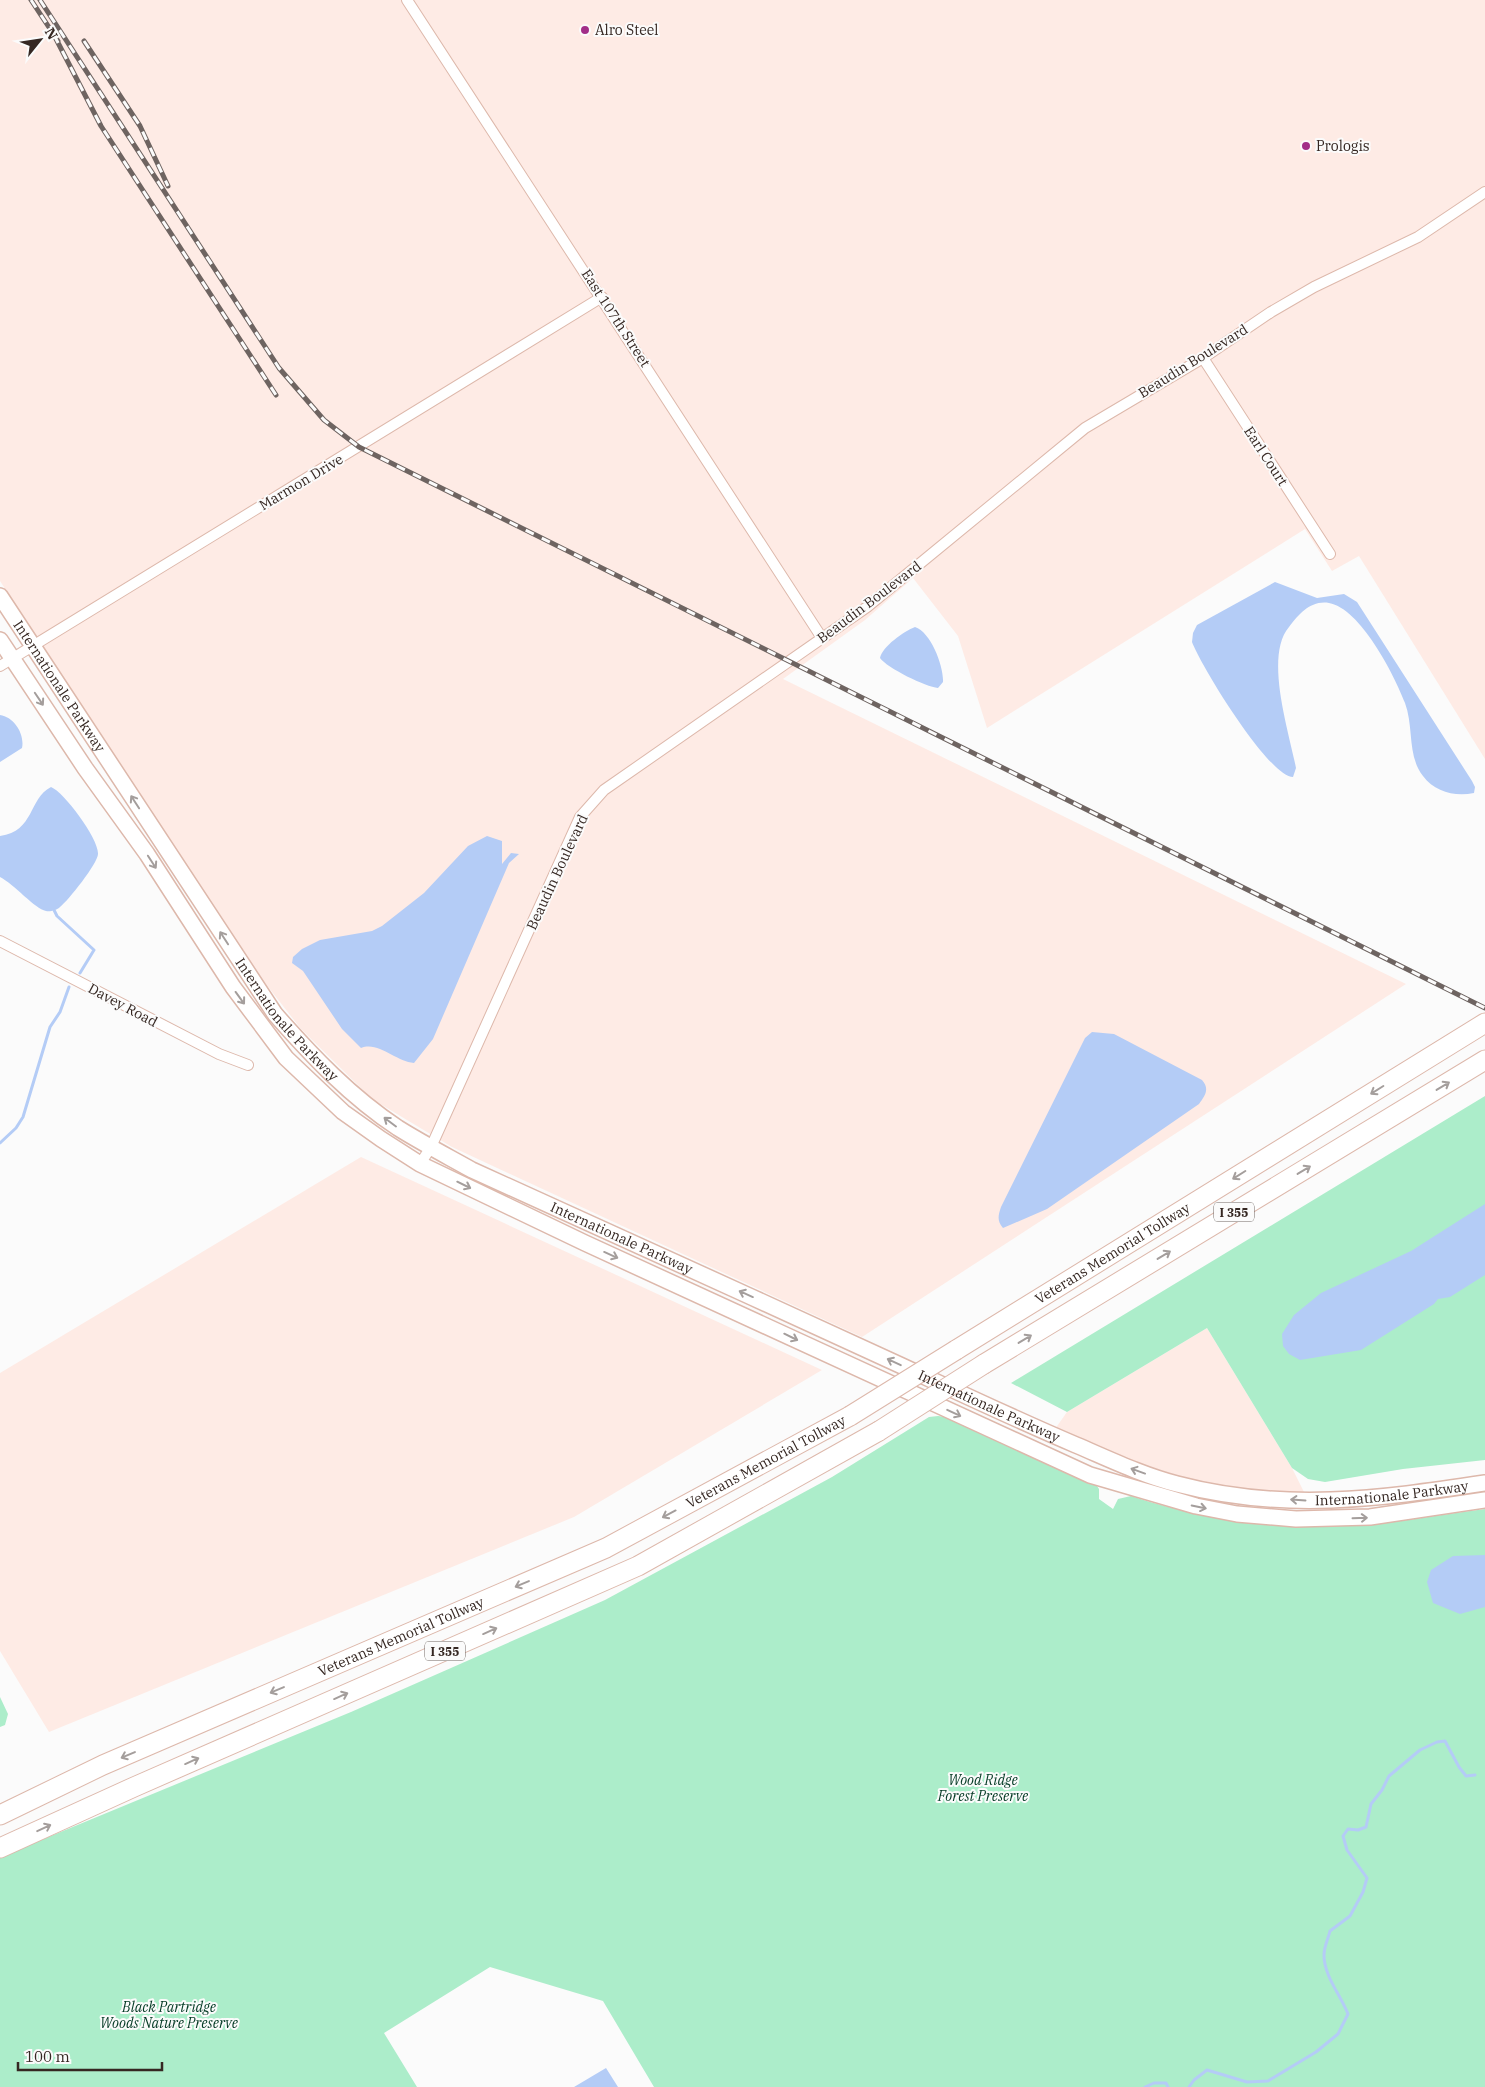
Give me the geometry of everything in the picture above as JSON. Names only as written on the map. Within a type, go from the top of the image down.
[{"type":"highway","name":"Veterans Memorial Tollway","points":[[0,1814],[103,1766],[606,1548],[850,1416],[1485,1023]]},
{"type":"highway","name":"Veterans Memorial Tollway","points":[[0,1848],[143,1783],[638,1566],[879,1431],[984,1364],[1485,1060]]},
{"type":"street","name":"East 107th Street","points":[[407,0],[602,297],[822,638]]},
{"type":"street","name":"Beaudin Boulevard","points":[[420,1164],[431,1147],[580,818],[604,790],[867,607],[1085,428],[1202,358],[1271,312],[1314,287],[1418,237],[1485,192]]},
{"type":"street","name":"Marmon Drive","points":[[6,662],[602,297]]},
{"type":"street","name":"Earl Court","points":[[1202,358],[1330,554]]},
{"type":"street","name":"Internationale Parkway","points":[[0,596],[276,1014],[314,1058],[360,1099],[398,1128],[472,1170],[1038,1429],[1125,1466],[1178,1484],[1269,1498],[1330,1501],[1378,1498],[1485,1483]]},
{"type":"street","name":"Internationale Parkway","points":[[0,640],[6,662],[147,854],[233,987],[286,1058],[343,1112],[420,1164],[585,1243],[1090,1475],[1196,1506],[1237,1514],[1296,1519],[1370,1518],[1485,1500]]},
{"type":"street","name":"Davey Road","points":[[0,941],[212,1050],[248,1065]]},
{"type":"shaded area","points":[[0,0],[1485,0],[1485,759],[1359,556],[1332,571],[1305,529],[987,728],[958,636],[913,578],[865,620],[783,679],[1406,984],[862,1337],[452,1147],[372,1099],[301,1029],[244,956],[0,581]]},
{"type":"shaded area","points":[[361,1157],[822,1370],[574,1517],[49,1732],[0,1651],[0,1373]]},
{"type":"shaded area","points":[[1207,1328],[1292,1468],[1305,1494],[1278,1493],[1199,1482],[1115,1456],[1055,1429],[1067,1412]]},
{"type":"green space","points":[[1485,1096],[1485,1460],[1403,1469],[1325,1482],[1308,1479],[1292,1468],[1207,1328],[1067,1412],[1011,1383]]},
{"type":"green space","name":"Wood Ridge Forest Preserve","points":[[929,1417],[947,1417],[1095,1483],[1099,1489],[1099,1499],[1113,1509],[1118,1499],[1131,1496],[1207,1516],[1233,1520],[1285,1525],[1337,1526],[1374,1524],[1485,1509],[1485,2087],[654,2087],[603,2001],[490,1967],[384,2033],[417,2087],[0,2087],[0,1857],[351,1712],[605,1600],[832,1477]]},
{"type":"green space","points":[[0,1697],[8,1714],[5,1725],[0,1727]]},
{"type":"water","points":[[1275,582],[1317,598],[1344,594],[1357,602],[1472,781],[1475,787],[1474,793],[1453,794],[1446,792],[1433,786],[1423,776],[1415,760],[1408,712],[1385,661],[1353,617],[1341,608],[1329,603],[1317,604],[1306,609],[1289,627],[1282,640],[1278,675],[1280,695],[1296,768],[1293,777],[1282,772],[1268,759],[1237,719],[1208,673],[1192,642],[1193,633],[1197,625]]},
{"type":"water","points":[[915,627],[926,636],[939,659],[943,682],[938,688],[907,676],[890,667],[880,658],[885,649],[894,640]]},
{"type":"water","points":[[0,715],[10,719],[17,727],[22,737],[22,748],[0,762]]},
{"type":"water","points":[[51,787],[64,797],[80,817],[93,838],[98,854],[88,873],[69,897],[59,908],[48,911],[36,906],[0,877],[0,836],[20,828],[38,799]]},
{"type":"water","points":[[487,836],[502,841],[502,864],[511,853],[519,854],[509,863],[433,1039],[414,1063],[407,1062],[374,1047],[361,1048],[342,1029],[303,971],[292,963],[293,957],[302,949],[320,940],[372,931],[382,926],[424,893],[468,846]]},
{"type":"water","points":[[1092,1032],[1114,1034],[1202,1080],[1206,1086],[1205,1095],[1199,1104],[1047,1209],[1003,1228],[999,1218],[1001,1207],[1085,1038]]},
{"type":"water","points":[[1485,1204],[1485,1275],[1450,1297],[1438,1299],[1434,1304],[1361,1350],[1300,1360],[1289,1354],[1283,1346],[1282,1334],[1294,1315],[1321,1293],[1411,1251]]},
{"type":"water","points":[[1485,1555],[1485,1607],[1460,1614],[1433,1603],[1427,1582],[1431,1570],[1453,1556]]},
{"type":"water","points":[[606,2068],[618,2087],[574,2087]]},
{"type":"waterway","points":[[54,910],[57,916],[94,950],[80,973]]},
{"type":"waterway","points":[[0,1143],[16,1128],[23,1117],[50,1027],[60,1012],[69,987]]},
{"type":"waterway","points":[[1189,2087],[1194,2080],[1207,2070],[1247,2082],[1268,2081],[1316,2052],[1338,2034],[1348,2014],[1327,1970],[1324,1955],[1325,1949],[1330,1931],[1350,1916],[1363,1892],[1367,1878],[1347,1850],[1343,1836],[1348,1829],[1358,1830],[1366,1827],[1371,1804],[1382,1790],[1389,1776],[1420,1750],[1437,1742],[1445,1741],[1466,1776],[1475,1775]]},
{"type":"waterway","points":[[1145,2087],[1154,2083],[1166,2083],[1168,2087]]},
{"type":"railway","points":[[31,0],[58,41]]},
{"type":"railway","points":[[40,0],[279,368],[324,420],[359,447],[1485,1008]]},
{"type":"railway","points":[[54,35],[101,126],[276,395]]},
{"type":"railway","points":[[84,41],[140,126],[168,186]]},
{"type":"place","name":"Alro Steel","points":[[585,30]]},
{"type":"place","name":"Prologis","points":[[1306,146]]},
{"type":"park label","name":"Black Partridge Woods Nature Preserve","points":[[169,2015]]}]
